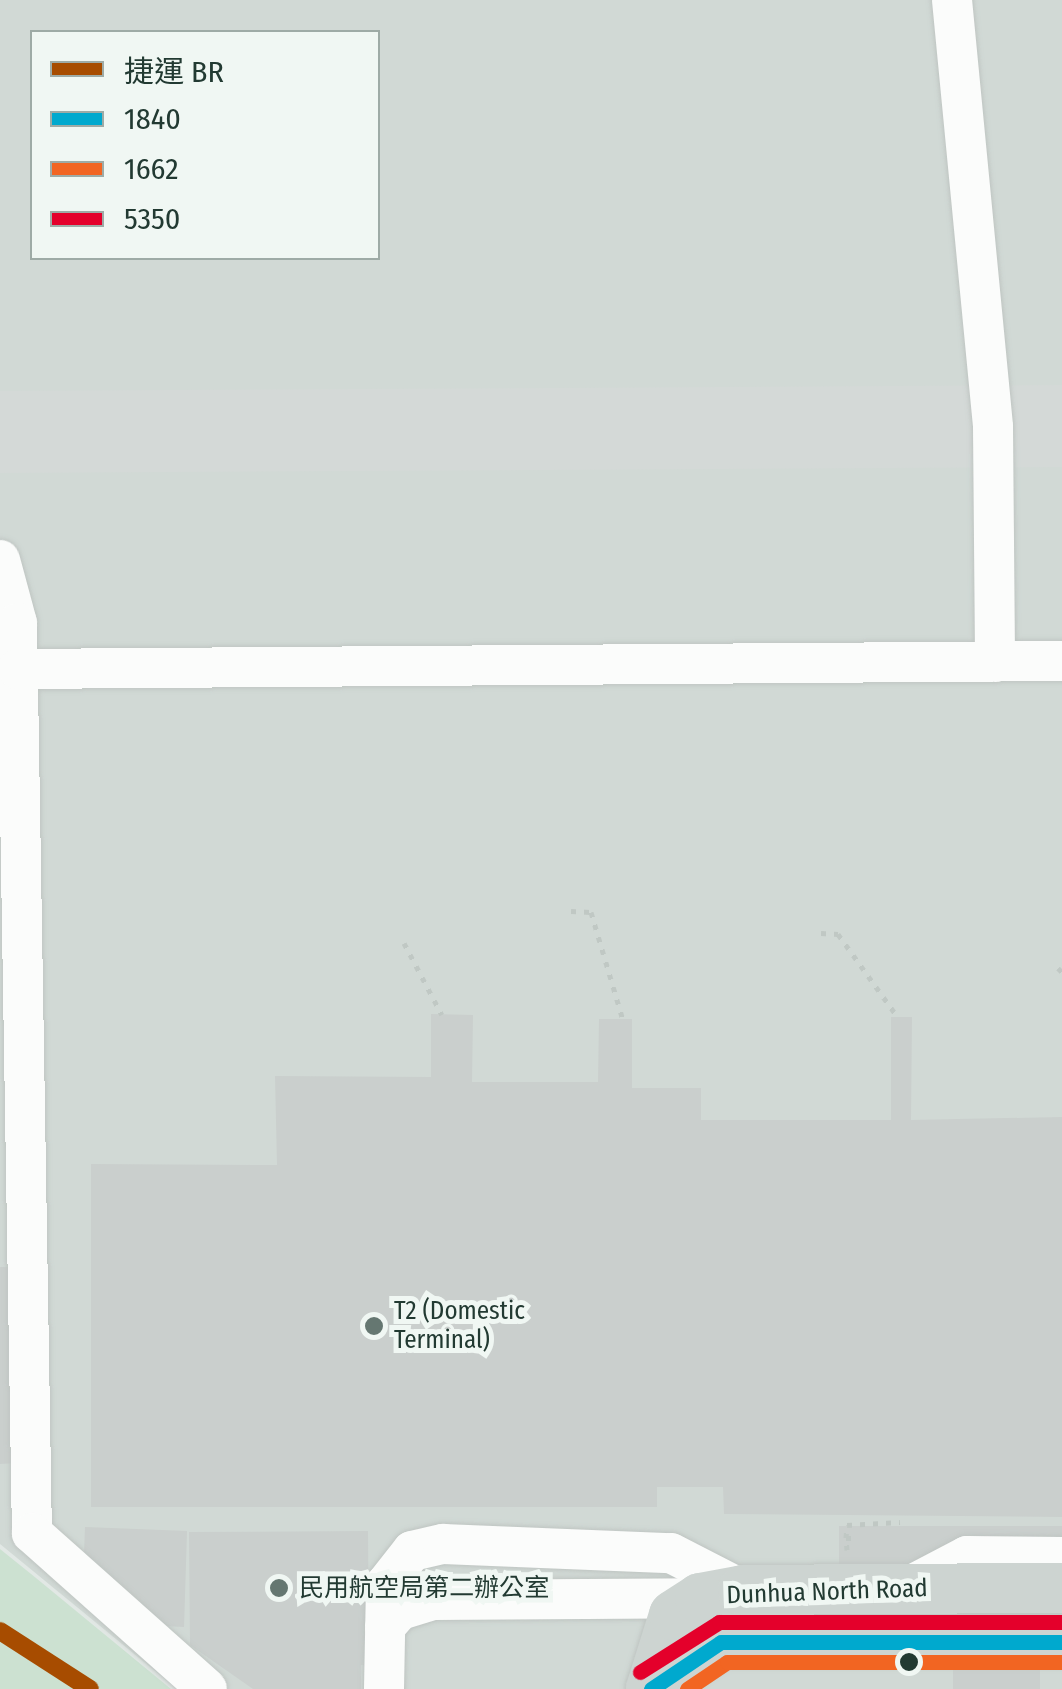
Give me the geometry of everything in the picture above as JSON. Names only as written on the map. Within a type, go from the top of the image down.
[{"type":"main road","name":"Dunhua North Road","points":[[651,1688],[674,1615],[721,1594],[1062,1588]]},
{"type":"main road","name":"Dunhua North Road","points":[[651,1688],[721,1642],[1062,1642]]},
{"type":"lane","points":[[952,0],[994,427],[996,662]]},
{"type":"lane","points":[[0,560],[17,624],[32,1533]]},
{"type":"lane","points":[[18,669],[1062,661]]},
{"type":"lane","points":[[0,1508],[207,1689]]},
{"type":"lane","points":[[384,1689],[386,1584],[412,1550],[443,1544],[670,1552],[721,1594]]},
{"type":"lane","points":[[906,1588],[967,1556],[1062,1557]]},
{"type":"lane","points":[[385,1626],[400,1610],[432,1600],[721,1594]]},
{"type":"path","points":[[571,911],[590,912],[623,1020]]},
{"type":"path","points":[[820,934],[838,934],[897,1016]]},
{"type":"path","points":[[404,943],[442,1014]]},
{"type":"path","points":[[847,1552],[847,1525],[900,1522]]},
{"type":"shaded area","points":[[0,0],[1062,0],[1062,1689],[177,1689],[0,1544]]},
{"type":"green space","points":[[0,1549],[36,1578],[171,1689],[0,1689]]},
{"type":"building","points":[[431,1014],[473,1015],[472,1082],[598,1082],[599,1019],[632,1019],[632,1088],[701,1088],[701,1120],[891,1120],[891,1017],[912,1017],[911,1120],[1062,1117],[1062,1517],[724,1514],[723,1487],[657,1487],[657,1507],[91,1507],[91,1164],[277,1165],[275,1076],[431,1077]]},
{"type":"building","points":[[0,1267],[13,1267],[17,1463],[0,1464]]},
{"type":"building","points":[[839,1526],[1062,1526],[1062,1571],[1040,1576],[1040,1689],[953,1689],[953,1577],[839,1572]]},
{"type":"building","points":[[85,1527],[187,1531],[184,1627],[164,1626],[84,1554]]},
{"type":"building","name":"民用航空局第二辦公室","points":[[368,1531],[369,1665],[361,1665],[361,1689],[253,1689],[190,1645],[189,1532]]},
{"type":"taxiway","points":[[0,432],[1062,426]]},
{"type":"metro line","name":"BR","points":[[0,1631],[90,1689]]},
{"type":"transit line","name":"5350","points":[[640,1672],[719,1622],[1062,1622]]},
{"type":"transit line","name":"1840","points":[[651,1689],[721,1642],[1062,1642]]},
{"type":"transit line","name":"1662","points":[[687,1689],[727,1662],[1062,1662]]},
{"type":"place","name":"T2 (Domestic Terminal)","points":[[374,1326]]},
{"type":"place","name":"民用航空局第二辦公室","points":[[279,1588]]}]
